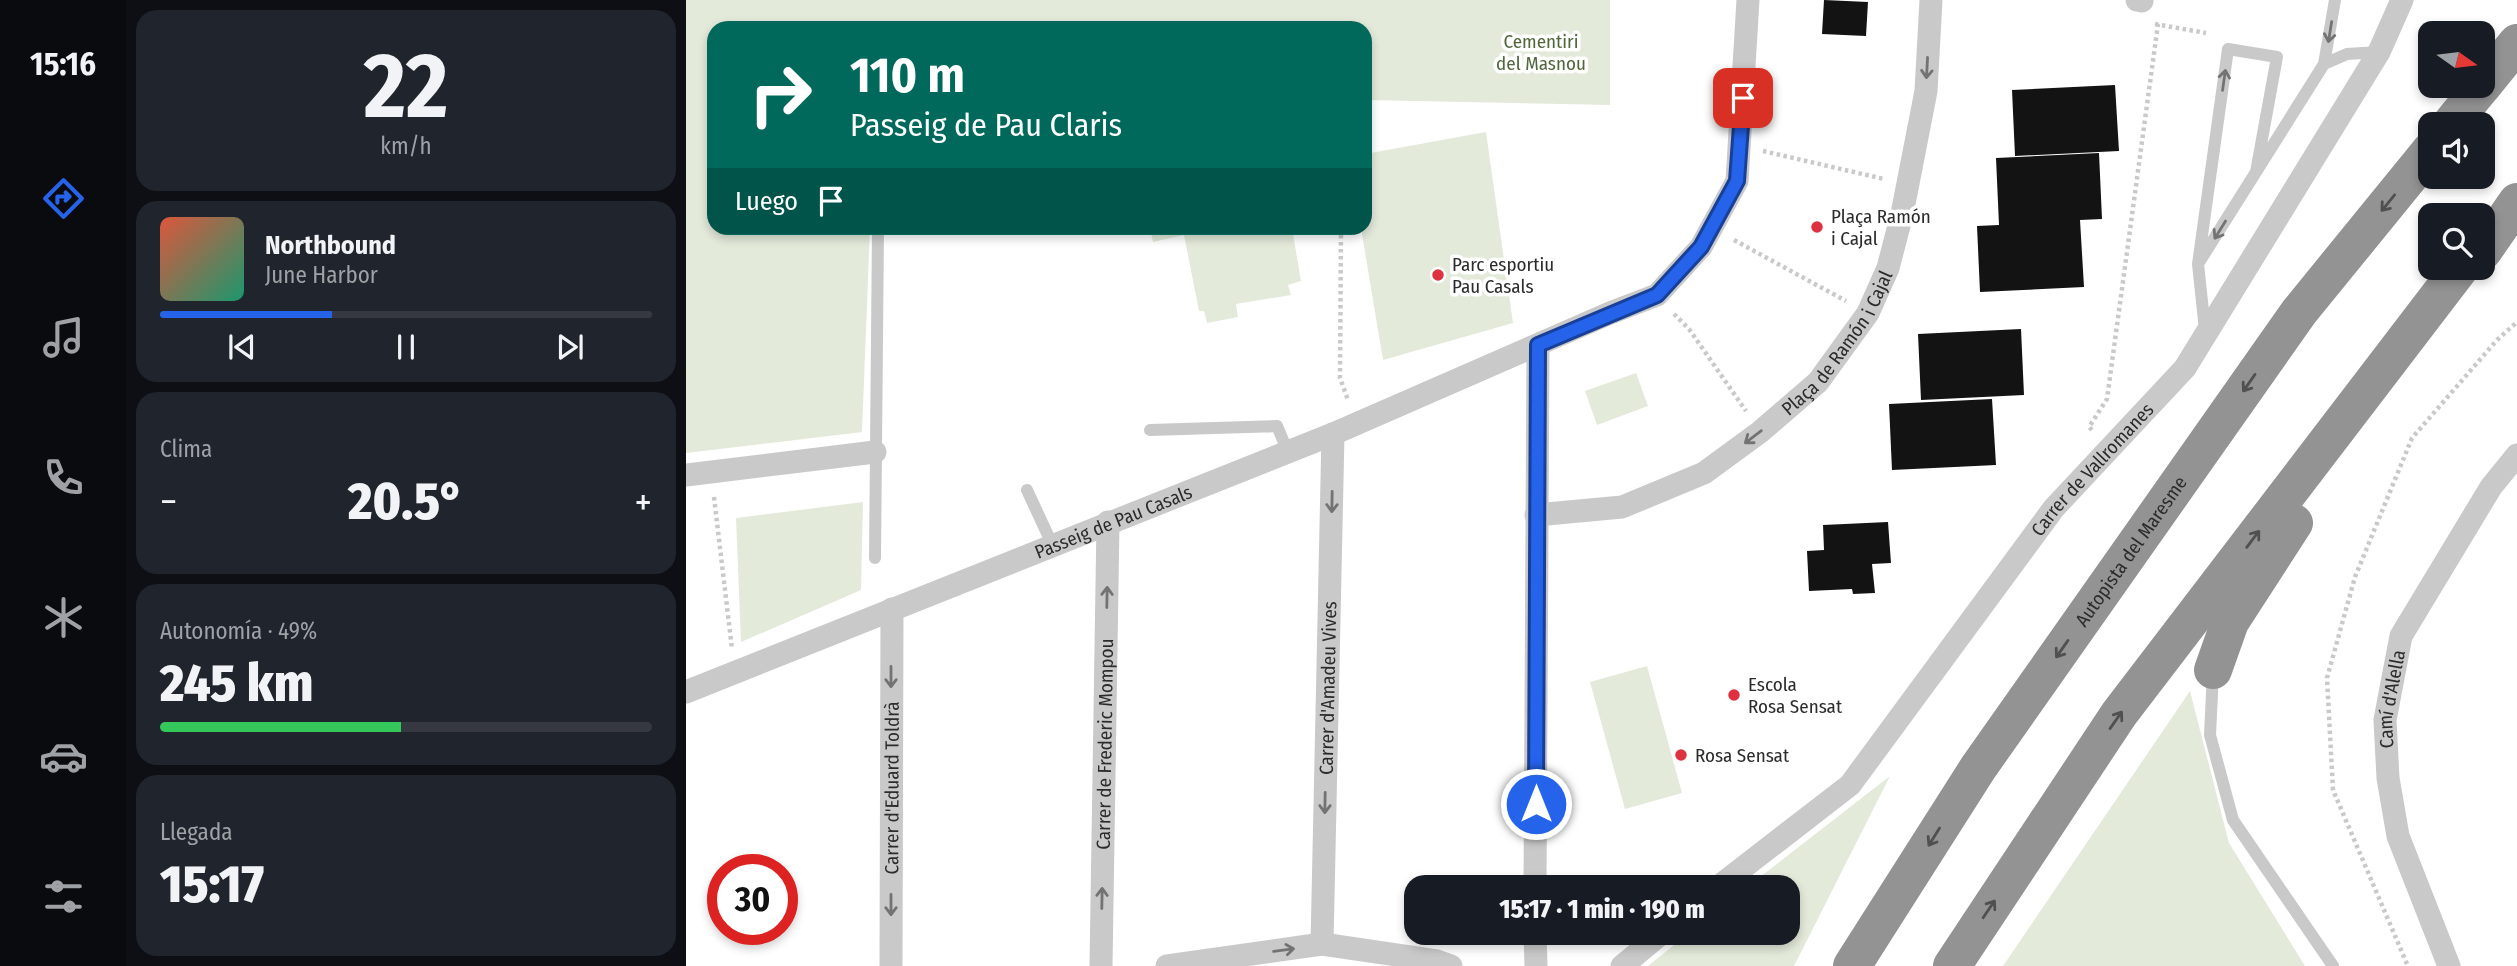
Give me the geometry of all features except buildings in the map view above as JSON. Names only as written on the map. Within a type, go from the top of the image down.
[{"type":"highway","points":[[2496,69],[2517,43]]},
{"type":"highway","points":[[2461,112],[2472,98]]},
{"type":"highway","name":"Autopista del Maresme","points":[[1852,966],[1978,768],[2299,312],[2418,166]]},
{"type":"highway","points":[[2495,221],[2517,193]]},
{"type":"highway","points":[[2495,234],[2517,202]]},
{"type":"highway","points":[[1952,966],[2119,715],[2451,280]]},
{"type":"highway","points":[[2213,670],[2230,622],[2315,492],[2463,280]]},
{"type":"street","name":"Passeig de Pau Casals","points":[[686,692],[1333,434],[1657,295],[1701,247],[1737,181],[1748,0]]},
{"type":"street","name":"Plaça de Ramón i Cajal","points":[[1536,515],[1622,507],[1703,473],[1760,432],[1818,382],[1868,313],[1888,268],[1909,184],[1926,91],[1931,0]]},
{"type":"street","name":"Carrer de Vallromanes","points":[[1733,875],[1850,785],[2054,508],[2185,368],[2379,52],[2403,0]]},
{"type":"street","points":[[1535,875],[1538,345]]},
{"type":"street","name":"Carrer d'Amadeu Vives","points":[[1322,944],[1333,434]]},
{"type":"street","points":[[686,475],[875,452]]},
{"type":"street","name":"Camí d'Alella","points":[[2449,966],[2398,836],[2388,778],[2385,720],[2401,636],[2491,487],[2517,455]]},
{"type":"street","name":"Carrer de Frederic Mompou","points":[[1101,966],[1108,522]]},
{"type":"street","name":"Carrer d'Eduard Toldrà","points":[[891,966],[892,609]]},
{"type":"street","points":[[1167,966],[1322,944],[1437,961],[1451,966]]},
{"type":"street","points":[[1535,945],[1536,966]]},
{"type":"street","points":[[1622,966],[1647,945]]},
{"type":"lane","points":[[2198,264],[2324,64],[2335,0]]},
{"type":"lane","points":[[2206,335],[2198,264],[2228,49],[2277,57],[2256,172]]},
{"type":"lane","points":[[2324,64],[2347,54],[2379,52]]},
{"type":"lane","points":[[875,558],[878,235]]},
{"type":"lane","points":[[1150,430],[1277,426],[1288,452]]},
{"type":"lane","points":[[1027,490],[1052,544]]},
{"type":"lane","points":[[2213,670],[2210,735],[2233,820],[2333,966]]},
{"type":"path","points":[[2140,0],[2139,20],[2206,33]]},
{"type":"path","points":[[2108,451],[2089,427],[2107,399],[2158,24]]},
{"type":"path","points":[[1740,145],[1909,184]]},
{"type":"path","points":[[1341,235],[1340,378],[1357,423]]},
{"type":"path","points":[[1751,249],[1868,313]]},
{"type":"path","points":[[1689,329],[1760,432]]},
{"type":"path","points":[[711,472],[734,672]]},
{"type":"green space","name":"Cementiri del Masnou","points":[[686,0],[1610,0],[1610,105],[1372,100],[1372,21],[707,21],[707,235],[870,235],[862,432],[686,453]]},
{"type":"green space","name":"Parc esportiu Pau Casals","points":[[1486,132],[1513,323],[1383,360],[1362,235],[1372,235],[1372,153]]},
{"type":"green space","points":[[1152,235],[1184,235],[1153,242]]},
{"type":"green space","points":[[1184,235],[1293,235],[1301,281],[1288,285],[1291,295],[1236,304],[1238,317],[1207,323],[1204,311],[1199,311]]},
{"type":"green space","points":[[1636,373],[1648,406],[1597,425],[1585,391]]},
{"type":"green space","points":[[863,502],[861,590],[741,642],[736,518]]},
{"type":"green space","points":[[1647,666],[1682,793],[1625,809],[1590,682]]},
{"type":"green space","points":[[2190,691],[2229,843],[2305,966],[2003,966]]},
{"type":"green space","points":[[1890,776],[1794,966],[1648,966],[1674,945],[1800,945],[1800,875],[1762,875]]},
{"type":"place","name":"Plaça Ramón i Cajal","points":[[1817,227]]},
{"type":"place","name":"Parc esportiu Pau Casals","points":[[1438,275]]},
{"type":"place","name":"Escola Rosa Sensat","points":[[1734,695]]},
{"type":"place","name":"Rosa Sensat","points":[[1681,755]]},
{"type":"route","points":[[1536,804],[1538,345],[1657,295],[1701,247],[1737,181],[1743,98]]}]
